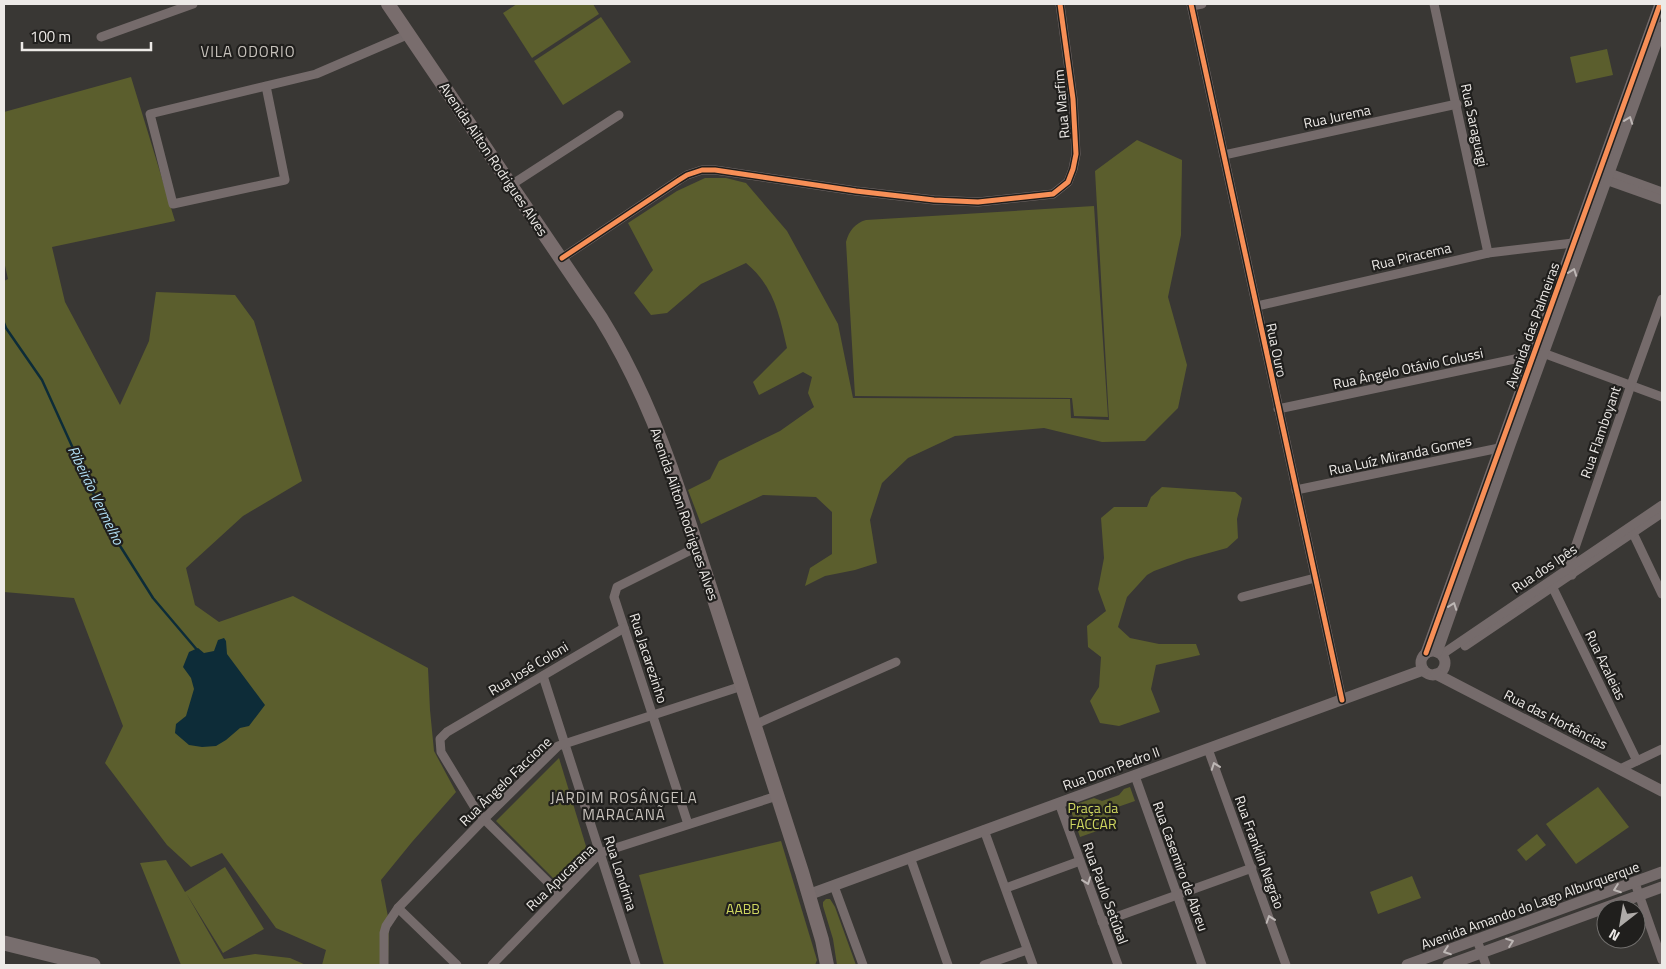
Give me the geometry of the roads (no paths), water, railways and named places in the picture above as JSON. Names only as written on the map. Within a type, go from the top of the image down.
[{"type":"highway","points":[[4,943],[93,965]]},
{"type":"main road","name":"Avenida Ailton Rodrigues Alves","points":[[388,4],[562,258],[601,318],[632,373],[670,464],[777,796],[822,940],[827,965]]},
{"type":"street","points":[[101,37],[193,4]]},
{"type":"street","name":"Rua Marfim","points":[[562,258],[678,180],[702,170],[738,172],[810,185],[934,200],[978,202],[1053,194],[1068,182],[1074,169],[1076,154],[1073,99],[1060,4]]},
{"type":"street","points":[[1191,5],[1202,4]]},
{"type":"street","name":"Rua Saraguagi","points":[[1434,4],[1488,253]]},
{"type":"street","name":"Avenida das Palmeiras","points":[[1538,354],[1574,243],[1604,175],[1660,4]]},
{"type":"street","name":"Rua Ouro","points":[[1191,5],[1342,700]]},
{"type":"street","name":"Avenida das Palmeiras","points":[[1437,655],[1505,447],[1538,354],[1604,175],[1662,27]]},
{"type":"street","points":[[266,86],[285,180],[173,204],[150,114],[266,86],[316,74],[409,34]]},
{"type":"street","name":"Rua Jurema","points":[[1224,155],[1457,104]]},
{"type":"street","points":[[511,184],[619,115]]},
{"type":"street","points":[[1604,175],[1662,192]]},
{"type":"street","points":[[1604,175],[1662,200]]},
{"type":"street","name":"Rua Piracema","points":[[1257,306],[1488,253],[1574,243]]},
{"type":"street","name":"Rua Flamboyant","points":[[1570,571],[1631,385],[1662,299]]},
{"type":"street","points":[[1538,354],[1662,397]]},
{"type":"street","name":"Rua Ângelo Otávio Colussi","points":[[1278,409],[1538,354]]},
{"type":"street","name":"Rua Luíz Miranda Gomes","points":[[1296,490],[1505,447]]},
{"type":"street","name":"Rua dos Ipês","points":[[1632,530],[1662,505]]},
{"type":"street","name":"Rua dos Ipês","points":[[1437,655],[1551,584],[1632,530],[1662,513]]},
{"type":"street","points":[[1632,530],[1662,594]]},
{"type":"street","name":"Rua Jacarezinho","points":[[688,824],[614,597],[617,587],[697,547]]},
{"type":"street","points":[[1242,597],[1315,578]]},
{"type":"street","name":"Rua Azaleias","points":[[1551,584],[1636,761]]},
{"type":"street","name":"Rua José Coloni","points":[[484,819],[475,808],[441,752],[440,740],[447,732],[624,628]]},
{"type":"street","points":[[1423,670],[1420,662],[1437,655],[1444,668],[1436,674]]},
{"type":"street","points":[[754,726],[896,662]]},
{"type":"street","name":"Rua Dom Pedro II","points":[[808,895],[1423,670]]},
{"type":"street","name":"Rua das Hortências","points":[[1423,670],[1429,675],[1436,674],[1662,791]]},
{"type":"street","name":"Rua Londrina","points":[[543,676],[636,965]]},
{"type":"street","name":"Rua Ângelo Faccione","points":[[384,965],[384,933],[386,926],[398,908],[558,746],[742,686]]},
{"type":"street","name":"Rua Franklin Negrão","points":[[1208,749],[1286,965]]},
{"type":"street","points":[[1620,769],[1662,749]]},
{"type":"street","name":"Rua Casemiro de Abreu","points":[[1134,776],[1202,965]]},
{"type":"street","name":"Rua Apucarana","points":[[492,965],[600,852],[777,796]]},
{"type":"street","name":"Rua Paulo Setúbal","points":[[1059,803],[1118,965]]},
{"type":"street","points":[[484,819],[560,894]]},
{"type":"street","points":[[984,830],[1033,965]]},
{"type":"street","points":[[910,857],[948,965]]},
{"type":"street","points":[[1006,888],[1080,861]]},
{"type":"street","points":[[1102,922],[1252,868]]},
{"type":"street","name":"Avenida Amando do Lago Alburquerque","points":[[1408,965],[1662,872]]},
{"type":"street","points":[[1635,883],[1662,960]]},
{"type":"street","points":[[834,886],[863,965]]},
{"type":"street","name":"Avenida Amando do Lago Alburquerque","points":[[1448,965],[1662,887]]},
{"type":"street","points":[[398,908],[457,965]]},
{"type":"street","points":[[1477,940],[1486,965]]},
{"type":"street","points":[[984,965],[1028,950]]},
{"type":"water","points":[[224,638],[227,654],[265,705],[249,726],[240,728],[216,746],[202,747],[189,745],[175,733],[176,724],[186,716],[194,689],[191,678],[183,667],[189,652],[198,648],[204,653],[214,651],[218,640]]},
{"type":"waterway","name":"Ribeirão Vermelho","points":[[4,323],[42,380],[110,530],[153,598],[198,651]]},
{"type":"district","name":"VILA ODORIO","points":[[248,51]]},
{"type":"district","name":"JARDIM ROSÂNGELA MARACANÃ","points":[[624,806]]},
{"type":"park label","name":"Praça da FACCAR","points":[[1093,816]]},
{"type":"park label","name":"AABB","points":[[743,908]]}]
